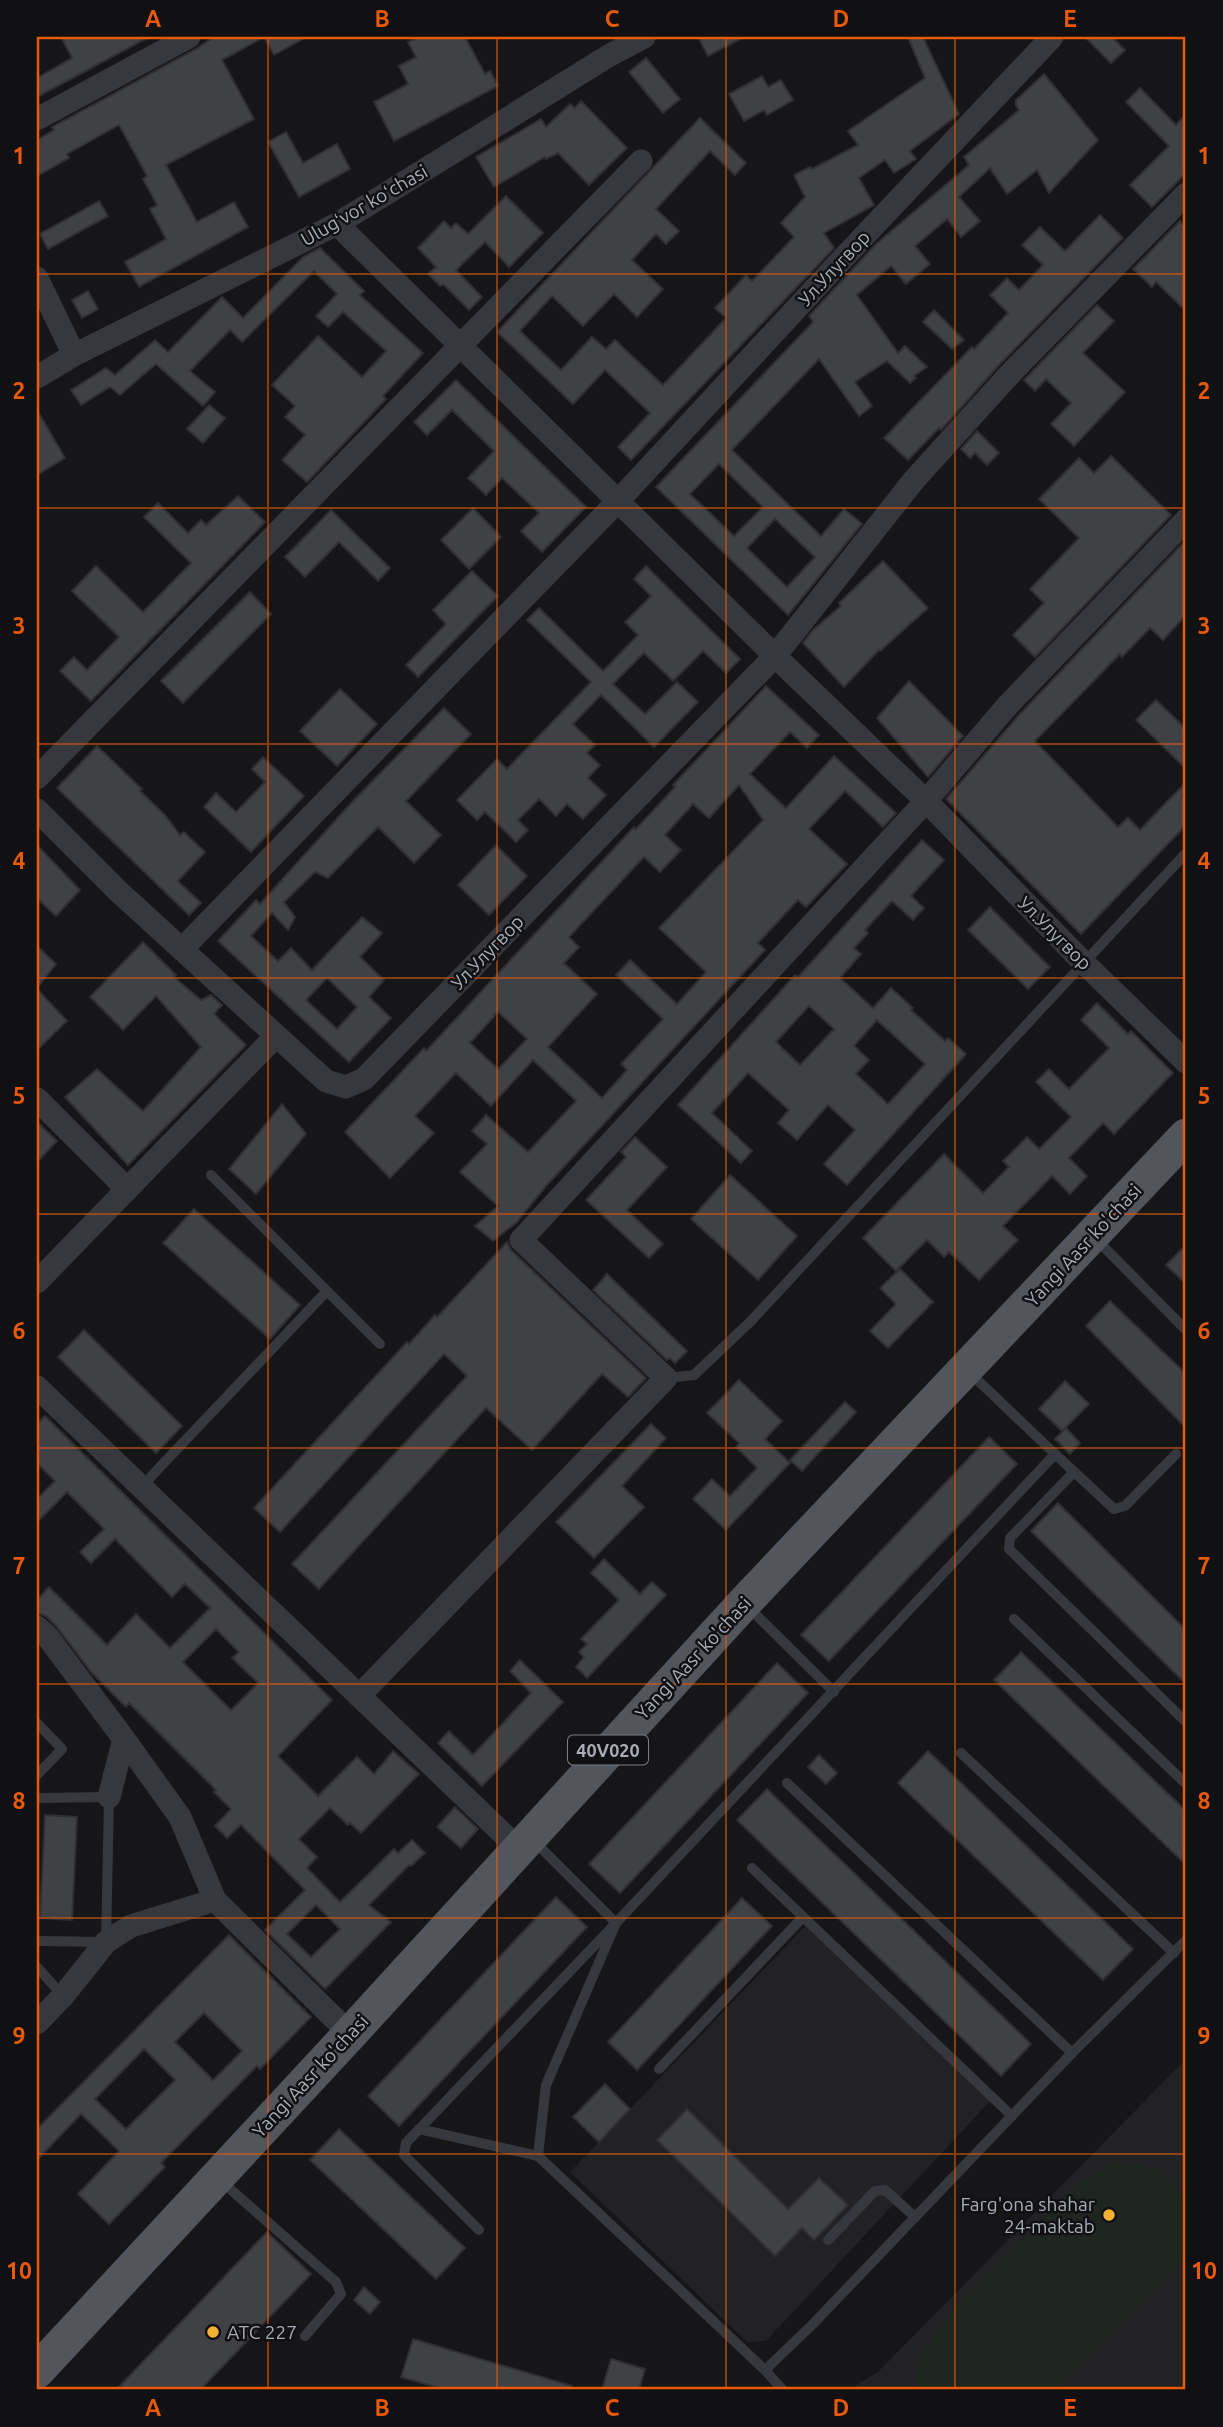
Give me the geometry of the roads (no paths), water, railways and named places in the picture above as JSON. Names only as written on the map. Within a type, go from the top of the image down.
[{"type":"main road","name":"Yangi Aasr ko'chasi","points":[[37,2371],[744,1603],[1186,1136]]},
{"type":"street","points":[[37,119],[189,37]]},
{"type":"street","name":"Ulugʻvor koʻchasi","points":[[37,377],[74,355],[337,224],[610,55],[644,37]]},
{"type":"street","name":"Ул.Улугвор","points":[[182,949],[618,501],[832,269],[1052,37]]},
{"type":"street","points":[[37,778],[640,161]]},
{"type":"street","name":"Ул.Улугвор","points":[[37,810],[118,891],[326,1081],[346,1087],[364,1079],[775,656],[932,461],[1072,309],[1186,194]]},
{"type":"street","name":"Ул.Улугвор","points":[[337,224],[926,801],[1083,962],[1186,1062]]},
{"type":"street","points":[[37,278],[74,355]]},
{"type":"street","points":[[359,1696],[666,1378],[521,1240],[926,801],[1008,705],[1186,520]]},
{"type":"street","points":[[37,1282],[276,1036]]},
{"type":"street","points":[[37,1099],[127,1189]]},
{"type":"street","points":[[37,1387],[359,1696],[524,1842]]},
{"type":"street","points":[[37,1626],[180,1817],[215,1900],[350,2034]]},
{"type":"street","points":[[108,1797],[124,1739]]},
{"type":"street","points":[[37,2023],[64,1996],[106,1942],[131,1926],[215,1900]]},
{"type":"lane","points":[[666,1378],[695,1375],[751,1321],[1186,853]]},
{"type":"lane","points":[[211,1175],[380,1344]]},
{"type":"lane","points":[[1092,1235],[1186,1330]]},
{"type":"lane","points":[[142,1486],[326,1292]]},
{"type":"lane","points":[[967,1369],[1114,1509],[1125,1506],[1176,1454]]},
{"type":"lane","points":[[479,2230],[404,2155],[406,2143],[834,1692],[1055,1454]]},
{"type":"lane","points":[[1074,1472],[1010,1538],[1010,1549],[1186,1722]]},
{"type":"lane","points":[[744,1603],[834,1692]]},
{"type":"lane","points":[[1014,1619],[1186,1784]]},
{"type":"lane","points":[[37,1723],[62,1749],[37,1775]]},
{"type":"lane","points":[[961,1753],[1174,1954]]},
{"type":"lane","points":[[787,1783],[1072,2053]]},
{"type":"lane","points":[[37,1798],[108,1797],[106,1942],[37,1941]]},
{"type":"lane","points":[[524,1842],[616,1923]]},
{"type":"lane","points":[[752,1868],[1012,2116]]},
{"type":"lane","points":[[659,2069],[803,1917]]},
{"type":"lane","points":[[538,2156],[546,2085],[616,1923]]},
{"type":"lane","points":[[765,2371],[1072,2053],[1186,1940]]},
{"type":"lane","points":[[37,1967],[64,1996]]},
{"type":"lane","points":[[419,2129],[538,2156],[783,2390]]},
{"type":"lane","points":[[216,2176],[336,2283],[341,2294],[305,2336]]},
{"type":"lane","points":[[828,2240],[875,2191],[885,2190],[915,2217]]},
{"type":"place","name":"Farg'ona shahar 24-maktab","points":[[1109,2215]]},
{"type":"place","name":"АТС 227","points":[[213,2332]]}]
